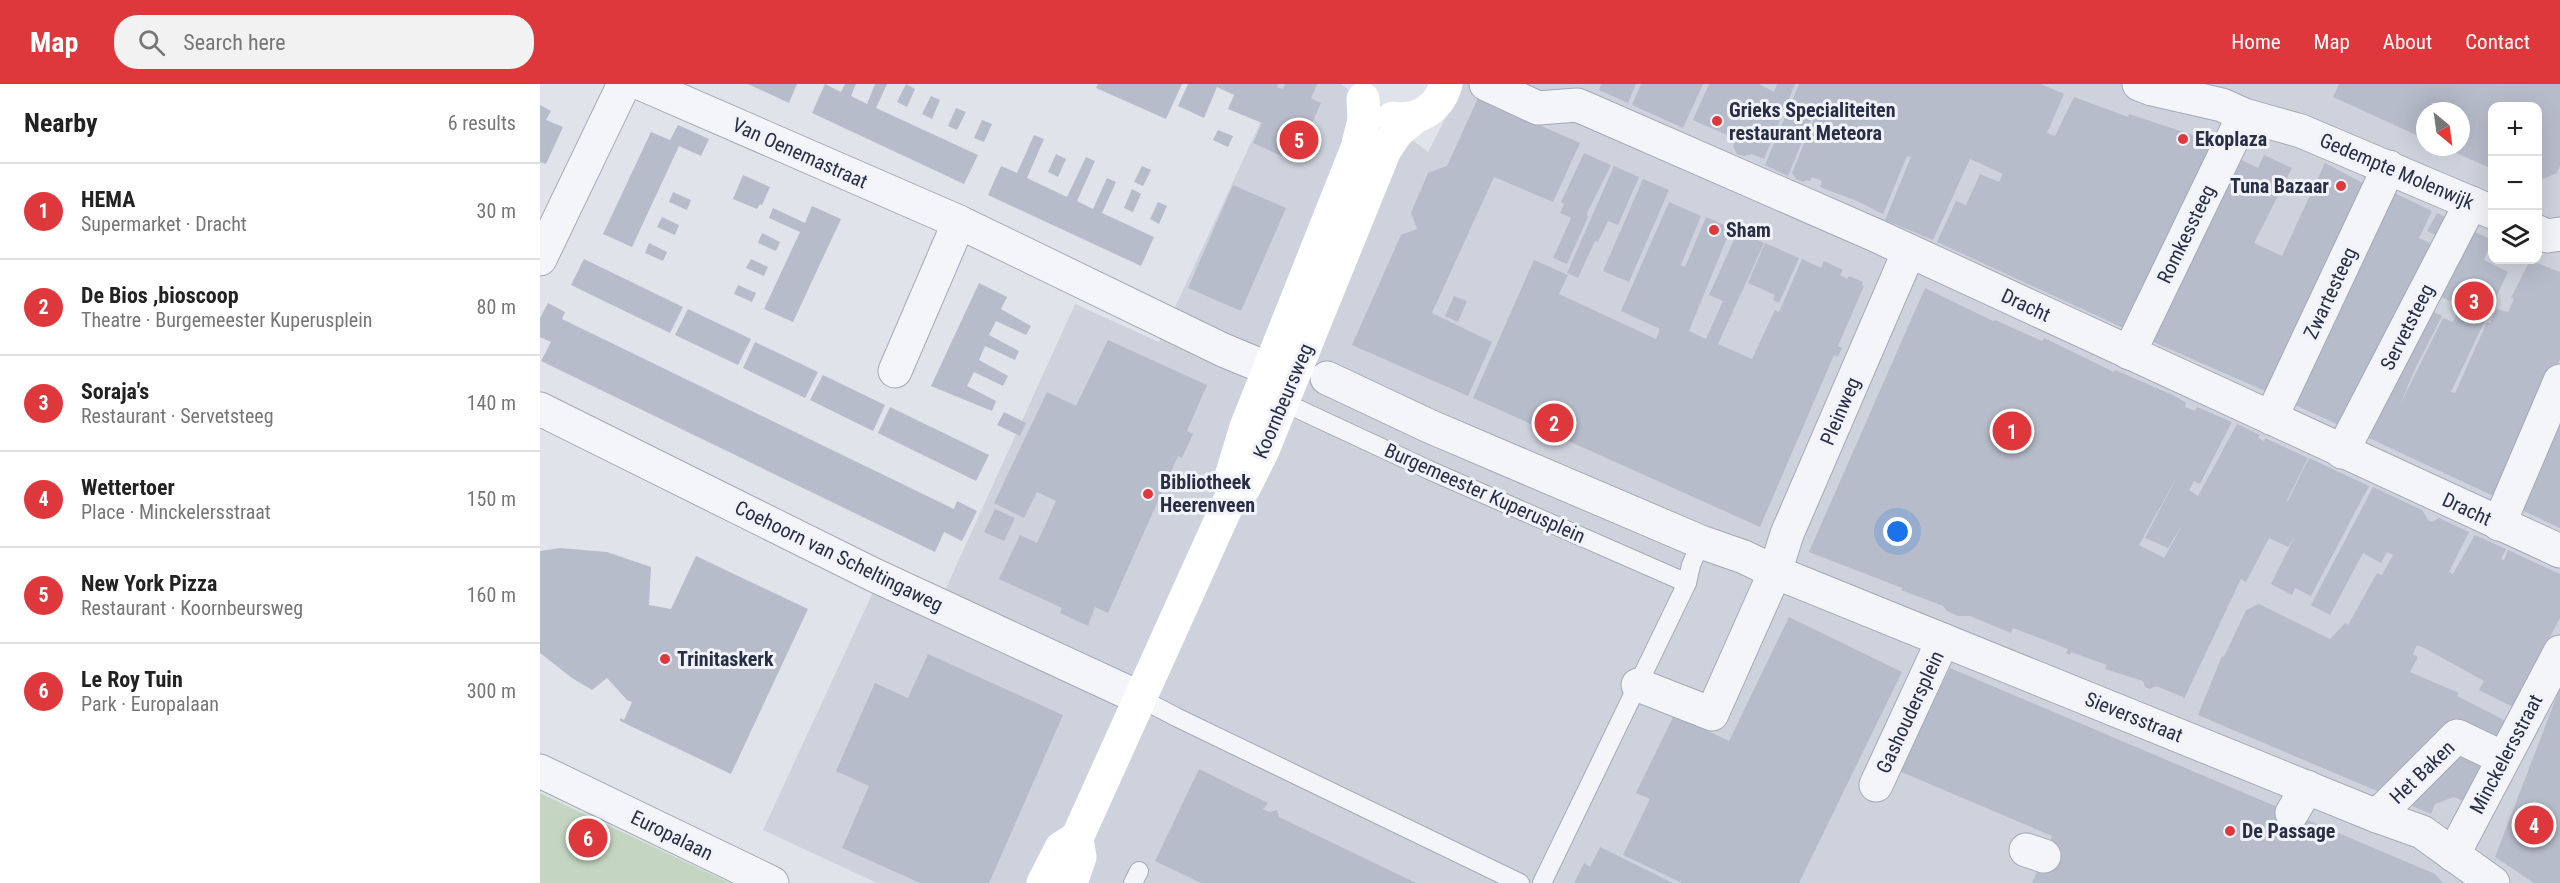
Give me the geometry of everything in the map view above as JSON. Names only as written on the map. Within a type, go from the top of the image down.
[{"type":"main road","name":"Koornbeursweg","points":[[1360,92],[1364,120],[1357,148],[1244,433],[1229,483],[1232,495],[1244,488],[1283,402],[1381,158],[1390,141],[1414,118],[1430,110],[1446,84]]},
{"type":"main road","points":[[1360,92],[1377,113],[1385,117],[1414,118]]},
{"type":"main road","points":[[1071,883],[1080,857],[1077,838],[1232,495]]},
{"type":"main road","points":[[1043,883],[1061,848],[1077,838]]},
{"type":"street","points":[[540,259],[624,84]]},
{"type":"street","name":"Van Oenemastraat","points":[[642,84],[959,222],[1223,350],[1269,369]]},
{"type":"street","name":"Dracht","points":[[1486,84],[1538,108],[1582,94],[1909,251],[2560,551]]},
{"type":"street","name":"Gedempte Molenwijk","points":[[2139,84],[2223,105],[2244,115],[2301,131],[2482,207]]},
{"type":"street","name":"Romkessteeg","points":[[2129,353],[2244,115]]},
{"type":"street","name":"Zwartesteeg","points":[[2271,418],[2389,167]]},
{"type":"street","name":"Servetsteeg","points":[[2342,452],[2482,207]]},
{"type":"street","points":[[894,371],[959,222]]},
{"type":"street","points":[[2542,234],[2547,236],[2560,234]]},
{"type":"street","name":"Pleinweg","points":[[1775,572],[1787,534],[1909,251]]},
{"type":"street","name":"Burgemeester Kuperusplein","points":[[1327,378],[1429,426],[1775,572]]},
{"type":"street","points":[[2499,524],[2560,381]]},
{"type":"street","name":"Coehoorn van Scheltingaweg","points":[[540,409],[874,575],[1140,698]]},
{"type":"street","points":[[1638,684],[1712,714],[1775,572]]},
{"type":"street","name":"Sieversstraat","points":[[1775,572],[1943,640],[2299,800],[2377,816],[2422,832],[2486,881]]},
{"type":"street","name":"Gashoudersplein","points":[[1876,785],[1943,640]]},
{"type":"street","name":"Minckelersstraat","points":[[2453,855],[2560,652]]},
{"type":"street","name":"Het Baken","points":[[2377,816],[2457,736],[2503,758]]},
{"type":"street","name":"Europalaan","points":[[540,771],[772,883]]},
{"type":"lane","name":"Burgemeester Kuperusplein","points":[[1283,402],[1687,583]]},
{"type":"lane","points":[[1542,883],[1687,583],[1691,565],[1701,542]]},
{"type":"lane","points":[[1140,698],[1520,883]]},
{"type":"shaded area","points":[[1278,84],[1341,84],[1428,152],[1463,84],[2560,84],[2560,883],[877,883],[763,830],[874,590],[932,619],[1075,304],[1159,342]]},
{"type":"green space","points":[[540,793],[730,883],[540,883]]},
{"type":"building","points":[[748,84],[797,84],[789,103]]},
{"type":"building","points":[[825,84],[841,92],[845,84],[856,84],[851,96],[867,104],[875,84],[887,84],[876,108],[978,155],[964,184],[812,113]]},
{"type":"building","points":[[906,84],[915,89],[907,107],[897,102]]},
{"type":"building","points":[[1098,84],[1182,84],[1166,119],[1096,88]]},
{"type":"building","points":[[1188,84],[1278,84],[1277,87],[1283,89],[1285,84],[1317,84],[1311,98],[1321,103],[1295,162],[1253,143],[1262,123],[1228,109],[1234,95],[1217,87],[1204,118],[1178,106]]},
{"type":"building","points":[[1601,84],[1636,84],[1628,103],[1599,90]]},
{"type":"building","points":[[1641,84],[1703,84],[1683,128],[1632,105]]},
{"type":"building","points":[[1709,84],[1759,84],[1774,92],[1777,84],[1795,84],[1764,159],[1752,154],[1744,156],[1737,154],[1733,146],[1736,139],[1693,120]]},
{"type":"building","points":[[1799,84],[2041,84],[2064,94],[2047,133],[2055,136],[2074,97],[2128,117],[2129,114],[2211,141],[2217,153],[2132,332],[1937,242],[1956,201],[1966,205],[1980,174],[1999,182],[2003,174],[1970,159],[1933,240],[1885,220],[1911,157],[1907,156],[1883,214],[1820,187],[1822,181],[1812,177],[1810,181],[1803,182],[1796,179],[1792,173],[1816,114],[1814,112],[1788,176],[1765,165]]},
{"type":"building","points":[[2339,84],[2560,84],[2560,166],[2557,173],[2542,179],[2542,102],[2488,102],[2488,167],[2463,156],[2470,156],[2470,102],[2416,102],[2416,135],[2333,97]]},
{"type":"building","points":[[931,96],[940,100],[932,119],[922,114]]},
{"type":"building","points":[[1478,98],[1580,143],[1553,202],[1494,177],[1432,313],[1492,342],[1468,396],[1352,345],[1401,235],[1417,229],[1411,213],[1428,173],[1447,166]]},
{"type":"building","points":[[540,105],[551,111],[546,120],[563,127],[546,164],[540,162]]},
{"type":"building","points":[[956,108],[966,112],[957,130],[948,126]]},
{"type":"building","points":[[982,120],[992,124],[984,142],[974,138]]},
{"type":"building","points":[[678,125],[709,139],[701,156],[679,146],[632,247],[603,234],[651,132],[670,140]]},
{"type":"building","points":[[1218,130],[1233,136],[1228,147],[1213,140]]},
{"type":"building","points":[[1034,135],[1044,139],[1027,178],[1067,197],[1086,157],[1095,161],[1077,201],[1093,209],[1107,178],[1116,182],[1102,213],[1154,237],[1141,266],[988,195],[1001,166],[1017,173]]},
{"type":"building","points":[[1584,153],[1611,165],[1587,213],[1588,217],[1567,264],[1553,258],[1571,218],[1560,213],[1564,204],[1561,202]]},
{"type":"building","points":[[1056,154],[1066,159],[1058,177],[1048,172]]},
{"type":"building","points":[[2232,155],[2258,168],[2264,155],[2292,168],[2254,243],[2282,256],[2325,163],[2374,189],[2279,397],[2142,337]]},
{"type":"building","points":[[1142,166],[1151,170],[1143,186],[1134,182]]},
{"type":"building","points":[[1614,166],[1639,177],[1618,225],[1608,221],[1598,242],[1595,241],[1578,278],[1567,273]]},
{"type":"building","points":[[743,175],[770,187],[762,205],[760,204],[757,209],[733,199]]},
{"type":"building","points":[[1643,179],[1669,190],[1629,282],[1603,271]]},
{"type":"building","points":[[1233,185],[1286,208],[1241,311],[1188,288]]},
{"type":"building","points":[[2384,188],[2432,211],[2419,238],[2441,248],[2350,430],[2284,400]]},
{"type":"building","points":[[1132,189],[1141,194],[1133,212],[1124,208]]},
{"type":"building","points":[[673,192],[691,200],[687,210],[669,202]]},
{"type":"building","points":[[1158,202],[1167,206],[1159,224],[1150,219]]},
{"type":"building","points":[[1669,202],[1701,216],[1681,265],[1685,267],[1706,217],[1731,228],[1689,331],[1706,339],[1723,301],[1709,295],[1738,231],[1764,243],[1718,344],[1752,359],[1775,310],[1779,312],[1802,259],[1821,268],[1824,261],[1843,270],[1840,275],[1847,279],[1849,276],[1863,282],[1864,286],[1838,346],[1842,348],[1838,357],[1834,355],[1760,527],[1473,398],[1534,260],[1568,275],[1559,294],[1656,339],[1660,329],[1621,311]]},
{"type":"building","points":[[812,206],[841,219],[793,322],[764,309],[800,232],[769,218],[773,208],[805,223]]},
{"type":"building","points":[[2437,213],[2456,222],[2447,241],[2427,231]]},
{"type":"building","points":[[662,217],[679,225],[675,235],[657,227]]},
{"type":"building","points":[[2463,226],[2488,238],[2488,250],[2484,260],[2508,272],[2451,392],[2455,393],[2487,322],[2490,323],[2496,309],[2508,312],[2514,299],[2511,298],[2528,264],[2540,264],[2560,272],[2560,359],[2502,500],[2356,432],[2422,306],[2442,316],[2414,371],[2400,405],[2443,318],[2453,322],[2461,306],[2430,292]]},
{"type":"building","points":[[762,233],[780,242],[776,251],[758,243]]},
{"type":"building","points":[[649,243],[667,252],[663,261],[645,253]]},
{"type":"building","points":[[1765,243],[1799,258],[1779,303],[1773,300],[1775,295],[1748,283]]},
{"type":"building","points":[[584,259],[683,307],[670,333],[571,285]]},
{"type":"building","points":[[751,259],[768,267],[764,276],[746,268]]},
{"type":"building","points":[[979,283],[1007,297],[1001,309],[1031,326],[1026,335],[996,321],[989,335],[1019,351],[1015,360],[985,346],[979,360],[1008,376],[1003,386],[974,372],[967,386],[996,401],[992,411],[931,386]]},
{"type":"building","points":[[738,285],[756,293],[752,302],[734,294]]},
{"type":"building","points":[[1925,288],[1993,321],[2042,341],[2044,338],[2114,372],[2115,370],[2175,396],[2186,403],[2185,407],[2195,411],[2197,407],[2232,422],[2200,484],[2194,481],[2189,490],[2198,496],[2237,424],[2260,435],[2258,438],[2264,441],[2265,438],[2308,458],[2288,501],[2309,458],[2369,486],[2311,596],[2295,588],[2292,595],[2271,584],[2295,536],[2288,547],[2269,538],[2246,582],[2241,579],[2184,699],[2156,686],[2150,689],[2145,687],[2143,681],[2105,669],[2107,665],[2071,652],[2070,655],[2066,653],[2068,649],[2013,628],[2011,633],[1970,616],[1958,616],[1947,611],[1943,606],[1901,590],[1902,588],[1809,552]],"holes":[[[2179,473],[2145,538],[2168,548],[2184,522],[2164,558],[2139,545]]]},
{"type":"building","points":[[1454,296],[1467,301],[1458,322],[1445,316]]},
{"type":"building","points":[[548,303],[565,312],[562,319],[954,509],[957,501],[977,511],[962,541],[944,532],[935,552],[541,361],[551,342],[540,337],[540,318]]},
{"type":"building","points":[[688,309],[751,339],[738,365],[675,335]]},
{"type":"building","points":[[1108,340],[1207,385],[1187,431],[1193,434],[1182,458],[1178,456],[1108,613],[1095,607],[1088,626],[1060,613],[1062,608],[999,579],[1020,535],[1037,543],[1056,501],[1037,492],[1024,518],[994,503],[1047,392],[1076,406]]},
{"type":"building","points":[[755,342],[818,372],[805,398],[743,368]]},
{"type":"building","points":[[823,375],[885,405],[873,431],[810,400]]},
{"type":"building","points":[[2560,397],[2560,528],[2513,506]]},
{"type":"building","points":[[890,407],[989,455],[976,481],[878,433]]},
{"type":"building","points":[[1004,412],[1026,423],[1020,436],[997,425]]},
{"type":"building","points":[[2373,487],[2422,510],[2432,522],[2439,518],[2469,532],[2449,572],[2453,574],[2475,535],[2506,549],[2501,559],[2504,560],[2508,550],[2560,574],[2560,618],[2513,707],[2479,690],[2484,681],[2417,645],[2413,654],[2418,657],[2410,672],[2459,693],[2457,696],[2506,721],[2465,802],[2454,797],[2435,804],[2431,814],[2198,715],[2222,656],[2224,657],[2246,610],[2259,604],[2330,639],[2345,623],[2348,625],[2377,573],[2382,575],[2393,555],[2387,552],[2381,563],[2363,553],[2330,615],[2311,605]]},
{"type":"building","points":[[995,509],[1015,518],[1004,541],[984,532]]},
{"type":"building","name":"Trinitaskerk","points":[[560,548],[607,552],[651,567],[649,605],[671,609],[696,556],[808,609],[731,774],[620,721],[620,718],[624,720],[632,702],[627,700],[607,678],[592,690],[572,678],[540,653],[540,551]]},
{"type":"building","points":[[1789,617],[1902,672],[1799,883],[1682,883],[1623,855],[1650,799],[1636,793],[1674,715],[1729,741]]},
{"type":"building","points":[[928,654],[1063,715],[989,883],[920,883],[842,848],[869,786],[836,771],[875,683],[908,698]]},
{"type":"building","points":[[1950,668],[2435,874],[2443,883],[2032,883],[2052,836],[1899,771]]},
{"type":"building","points":[[2560,688],[2560,883],[2534,883],[2495,857]]},
{"type":"building","points":[[1199,769],[1268,803],[1263,809],[1270,812],[1277,810],[1279,817],[1416,883],[1201,883],[1155,861]]},
{"type":"building","points":[[1600,847],[1673,883],[1574,883],[1584,863],[1590,867]]},
{"type":"place","name":"Grieks Specialiteiten restaurant Meteora","points":[[1717,121]]},
{"type":"place","name":"Ekoplaza","points":[[2183,139]]},
{"type":"place","name":"New York Pizza","points":[[1299,140]]},
{"type":"place","name":"Tuna Bazaar","points":[[2341,186]]},
{"type":"place","name":"Sham","points":[[1714,230]]},
{"type":"place","name":"Soraja's","points":[[2474,301]]},
{"type":"place","name":"De Bios ,bioscoop","points":[[1554,423]]},
{"type":"place","name":"HEMA","points":[[2012,431]]},
{"type":"place","name":"Bibliotheek Heerenveen","points":[[1148,494]]},
{"type":"place","name":"Trinitaskerk","points":[[665,659]]},
{"type":"place","name":"Wettertoer","points":[[2534,825]]},
{"type":"place","name":"De Passage","points":[[2230,831]]},
{"type":"place","name":"Le Roy Tuin","points":[[588,838]]}]
